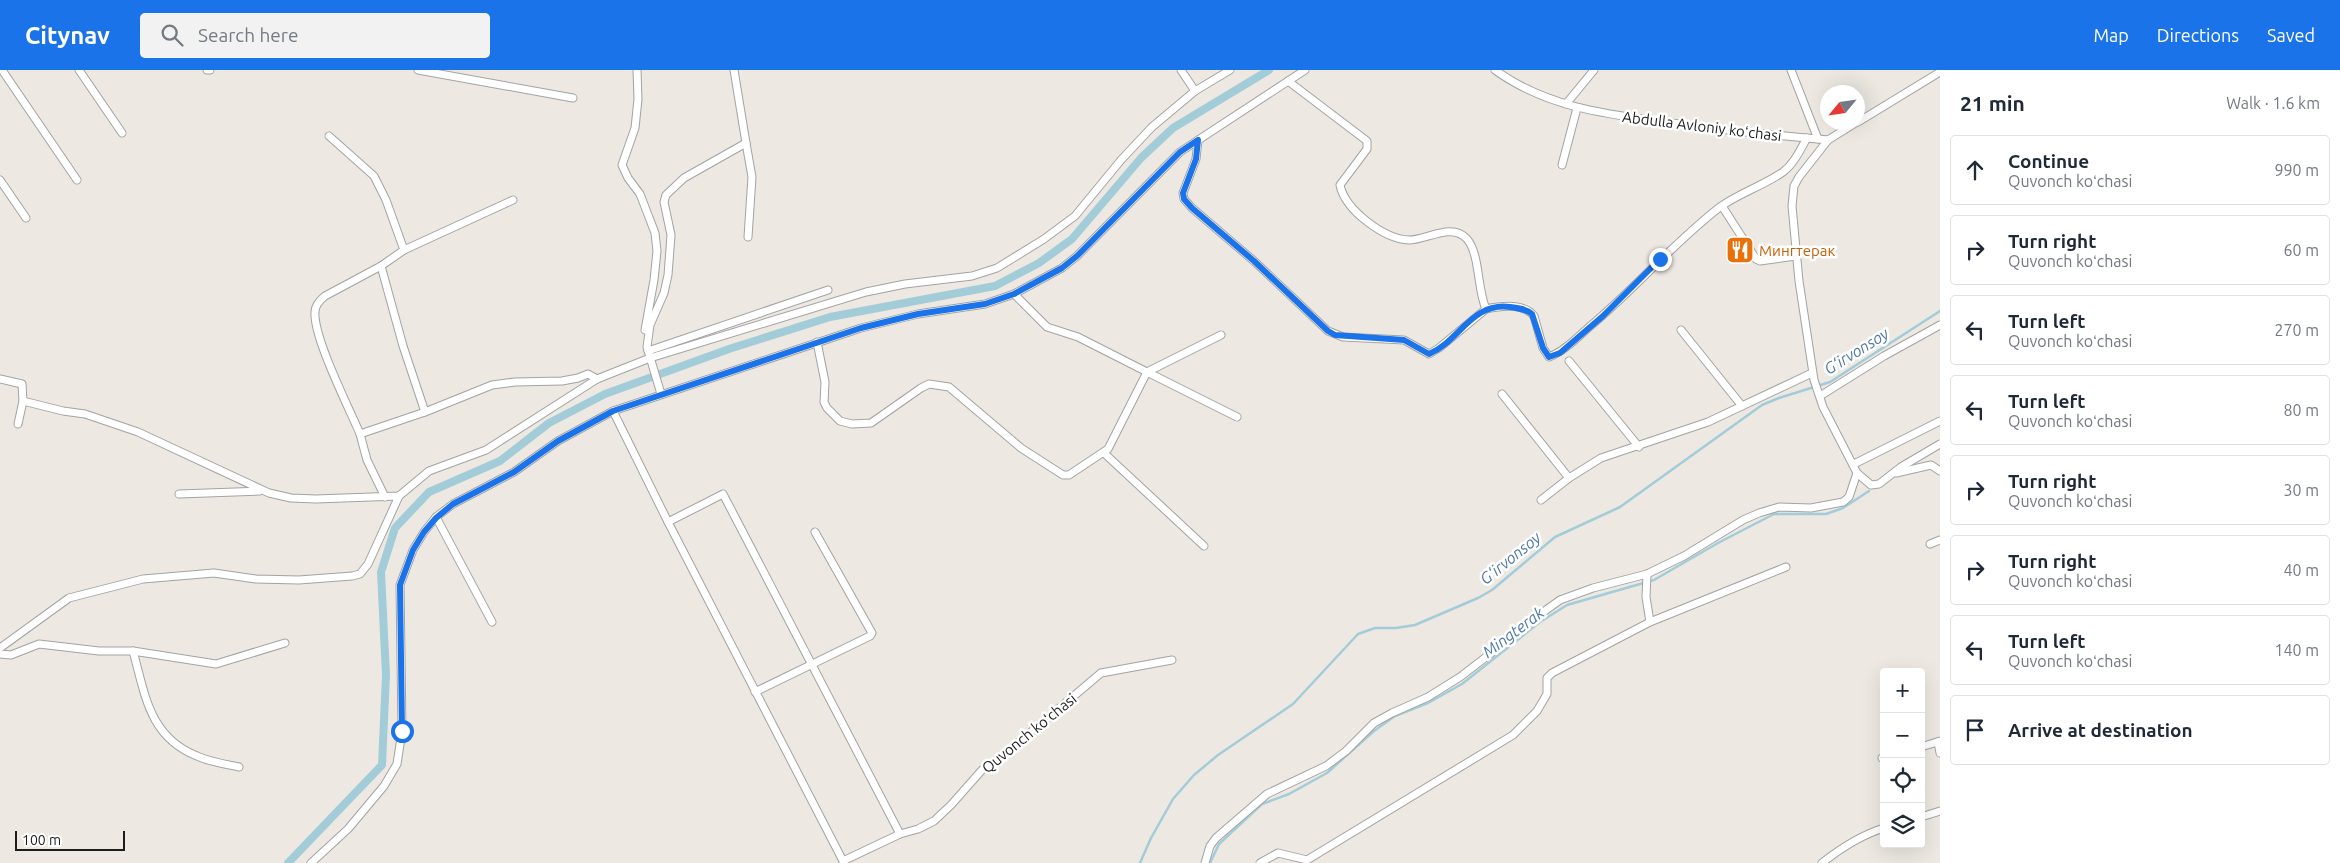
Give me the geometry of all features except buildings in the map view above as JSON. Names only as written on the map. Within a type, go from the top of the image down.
[{"type":"street","points":[[2,70],[77,180]]},
{"type":"street","points":[[79,70],[122,133]]},
{"type":"street","points":[[418,70],[573,98]]},
{"type":"street","points":[[637,70],[638,99],[635,128],[622,165],[628,178],[640,194],[656,233],[654,280],[644,338],[661,394]]},
{"type":"street","points":[[734,70],[752,177],[748,237]]},
{"type":"street","points":[[1180,70],[1195,91]]},
{"type":"street","points":[[648,352],[866,292],[905,284],[972,276],[997,268],[1044,239],[1075,216],[1121,160],[1152,127],[1195,91],[1230,70]]},
{"type":"street","points":[[311,863],[348,829],[384,786],[397,764],[402,731],[400,585],[413,550],[424,532],[436,518],[453,504],[514,472],[564,437],[613,411],[861,328],[918,314],[985,304],[1014,294],[1062,268],[1077,256],[1180,152],[1305,70]]},
{"type":"street","name":"Abdulla Avloniy koʻchasi","points":[[1495,70],[1539,96],[1576,108],[1730,132],[1828,140]]},
{"type":"street","points":[[1566,104],[1594,70]]},
{"type":"street","points":[[1791,70],[1818,139]]},
{"type":"street","points":[[1865,117],[1940,72]]},
{"type":"street","points":[[1288,81],[1367,141],[1367,149],[1340,185],[1345,198],[1367,222],[1385,233],[1400,238],[1422,238],[1449,232],[1460,233],[1471,245],[1480,291],[1486,309]]},
{"type":"street","points":[[1562,165],[1576,108]]},
{"type":"street","points":[[1844,130],[1828,140],[1794,186],[1792,206],[1796,256],[1813,377],[1838,436],[1857,472],[1871,485],[1876,485],[1940,444]]},
{"type":"street","points":[[329,136],[374,176],[386,200],[404,250]]},
{"type":"street","points":[[1198,140],[1196,159],[1183,193],[1184,199],[1254,261],[1328,331],[1343,337],[1404,340],[1429,354],[1486,309],[1499,305],[1518,308],[1530,312],[1534,316],[1549,357],[1560,353],[1610,309],[1683,236],[1722,206],[1783,172],[1793,162],[1807,138]]},
{"type":"street","points":[[648,352],[650,325],[664,293],[668,275],[671,235],[664,202],[666,195],[684,178],[746,142]]},
{"type":"street","points":[[0,180],[26,218]]},
{"type":"street","points":[[385,497],[367,460],[360,434],[323,347],[316,323],[315,310],[318,303],[325,296],[382,266],[404,250],[513,200]]},
{"type":"street","points":[[1722,206],[1756,259],[1760,261],[1796,256]]},
{"type":"street","points":[[382,266],[403,346],[425,412]]},
{"type":"street","points":[[0,648],[69,598],[143,579],[214,573],[256,579],[299,580],[360,574],[368,564],[399,496],[429,472],[486,450],[597,379],[648,352],[828,290]]},
{"type":"street","points":[[1014,294],[1048,326],[1078,337],[1237,418]]},
{"type":"street","points":[[1820,396],[1884,356],[1940,325]]},
{"type":"street","points":[[1681,330],[1742,406]]},
{"type":"street","points":[[817,342],[825,382],[824,402],[827,408],[840,421],[852,424],[871,422],[921,388],[929,384],[938,384],[956,392],[1021,448],[1064,475],[1069,475],[1104,453],[1113,440],[1143,376],[1147,372],[1221,335]]},
{"type":"street","points":[[1569,361],[1640,447]]},
{"type":"street","points":[[360,434],[425,412],[492,385],[506,382],[562,381],[588,374],[597,379]]},
{"type":"street","points":[[1541,500],[1569,478],[1601,458],[1640,447],[1708,422],[1813,377]]},
{"type":"street","points":[[0,379],[22,384],[23,400],[18,424]]},
{"type":"street","points":[[1502,394],[1569,478]]},
{"type":"street","points":[[23,400],[62,411],[85,414],[138,432],[263,490],[291,498],[399,496]]},
{"type":"street","name":"Quvonch koʻchasi","points":[[613,411],[668,522],[843,861],[900,834],[918,829],[934,821],[982,770],[1005,754],[1101,673],[1172,660]]},
{"type":"street","points":[[1854,464],[1940,421]]},
{"type":"street","points":[[1104,453],[1204,546]]},
{"type":"street","points":[[1892,474],[1931,465],[1940,471]]},
{"type":"street","points":[[1205,863],[1210,846],[1216,838],[1267,794],[1326,766],[1346,751],[1374,723],[1392,712],[1428,697],[1460,677],[1548,608],[1578,592],[1647,576],[1743,520],[1759,513],[1779,507],[1811,508],[1843,502],[1849,497],[1857,472]]},
{"type":"street","points":[[179,494],[263,490]]},
{"type":"street","points":[[668,522],[723,494],[900,834]]},
{"type":"street","points":[[436,518],[492,622]]},
{"type":"street","points":[[755,692],[870,636],[872,633],[816,532]]},
{"type":"street","points":[[1930,544],[1940,540]]},
{"type":"street","points":[[1260,863],[1278,852],[1307,860],[1454,773],[1523,727],[1537,711],[1547,694],[1547,678],[1552,674],[1650,622],[1786,567]]},
{"type":"street","points":[[1647,576],[1646,604],[1650,622]]},
{"type":"street","points":[[0,654],[11,655],[40,644],[99,650],[133,651],[216,664],[285,643]]},
{"type":"street","points":[[133,651],[154,721],[161,730],[196,756],[239,767]]},
{"type":"street","points":[[1925,746],[1939,742],[1940,753]]},
{"type":"street","points":[[1925,816],[1940,811]]},
{"type":"street","points":[[1822,863],[1838,850],[1880,829]]},
{"type":"waterway","points":[[288,863],[382,765],[386,675],[381,572],[395,528],[429,492],[500,461],[549,423],[605,394],[729,349],[830,317],[995,286],[1039,263],[1072,239],[1141,158],[1173,128],[1269,70]]},
{"type":"waterway","name":"G‘irvonsoy","points":[[1140,863],[1151,838],[1173,799],[1194,775],[1218,755],[1293,704],[1358,634],[1375,628],[1396,628],[1415,625],[1478,598],[1492,590],[1555,537],[1620,507],[1762,405],[1830,382],[1940,311]]},
{"type":"waterway","name":"Mingterak","points":[[1210,863],[1219,844],[1262,804],[1289,794],[1327,773],[1374,731],[1395,716],[1428,703],[1462,684],[1540,622],[1567,605],[1654,580],[1718,543],[1774,514],[1826,514],[1843,508],[1869,491]]},
{"type":"place","name":"Мингтерак","points":[[1740,250]]},
{"type":"route","points":[[402,731],[400,585],[413,550],[424,532],[436,518],[453,504],[514,472],[575,430],[613,411],[861,328],[918,314],[956,310],[985,304],[1014,294],[1062,268],[1077,256],[1112,223],[1180,152],[1198,140],[1196,159],[1192,165],[1183,193],[1184,199],[1254,261],[1328,331],[1335,335],[1404,340],[1429,354],[1486,309],[1499,305],[1518,308],[1530,312],[1534,316],[1543,348],[1549,357],[1560,353],[1603,316],[1660,259]]}]
